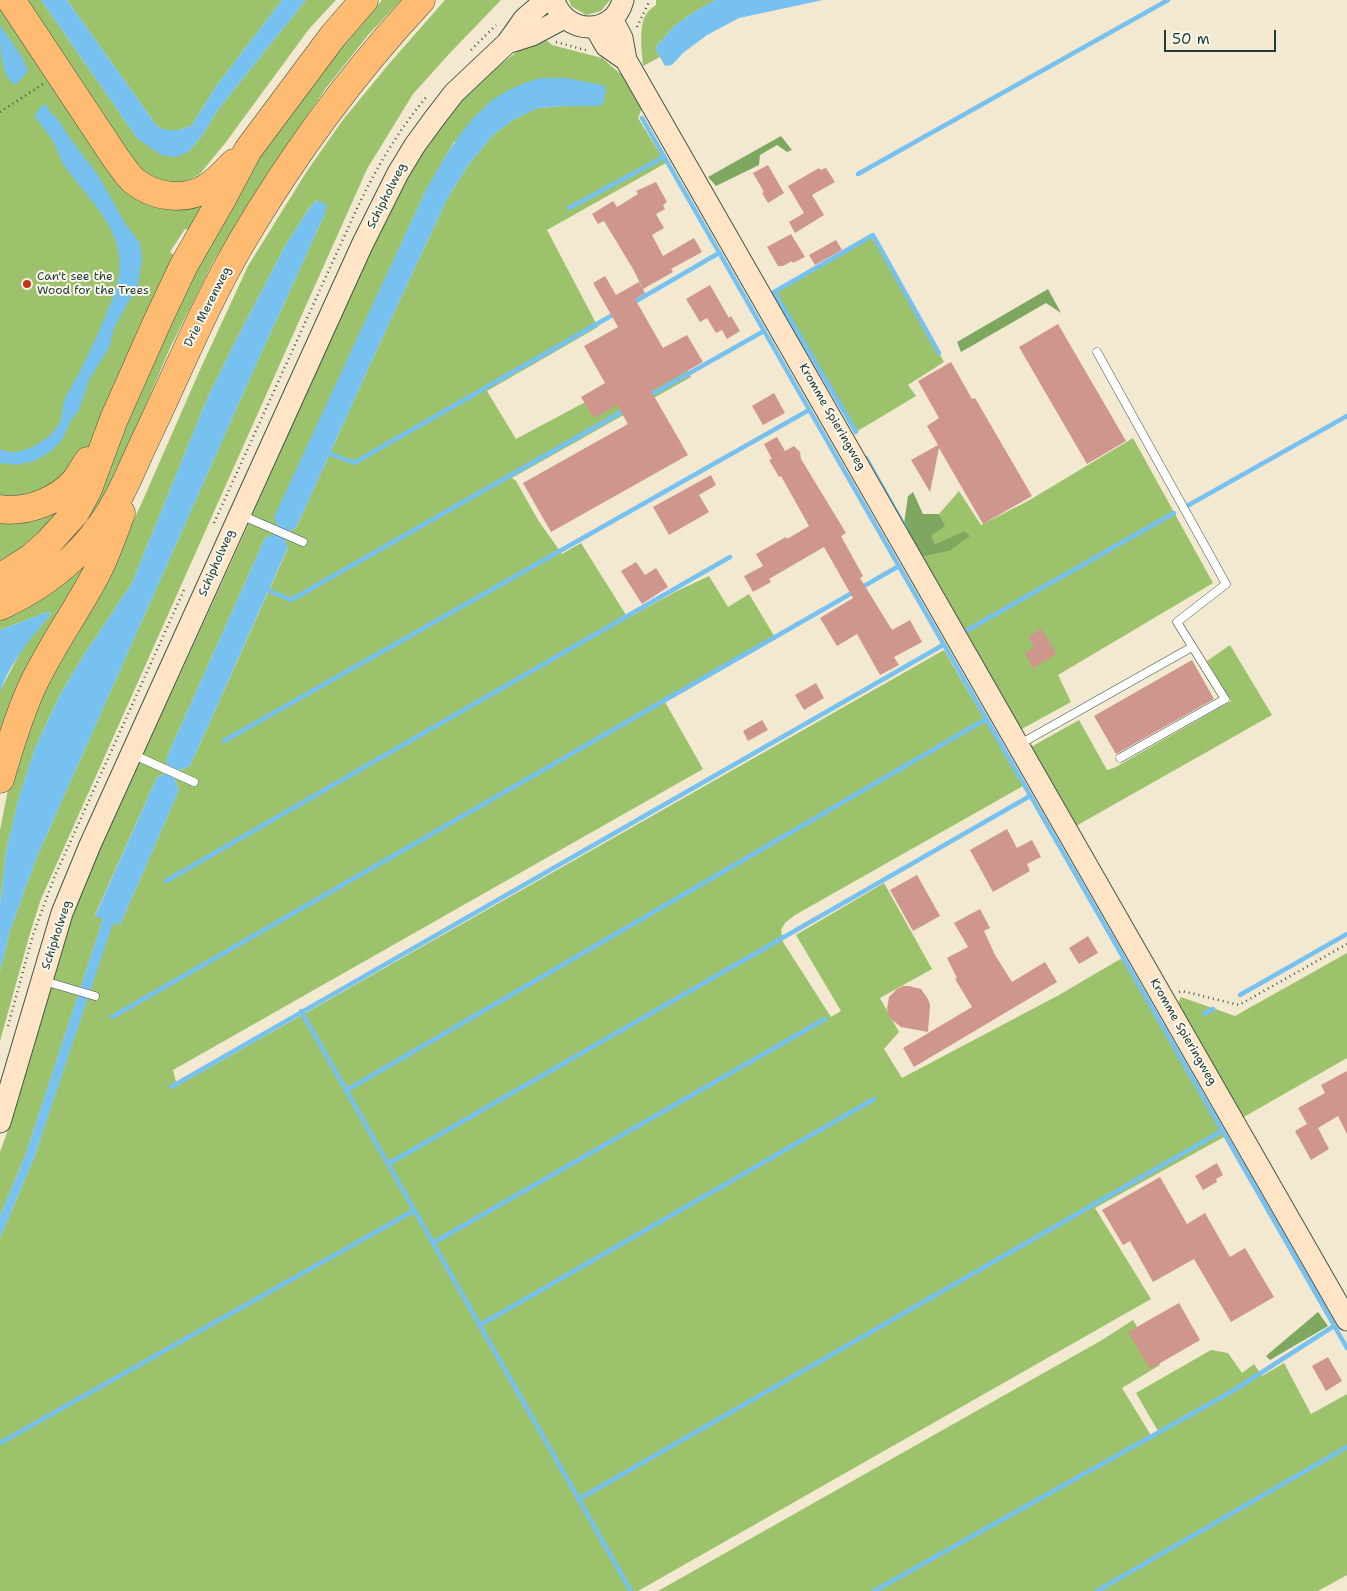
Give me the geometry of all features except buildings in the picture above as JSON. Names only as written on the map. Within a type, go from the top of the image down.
[{"type":"highway","points":[[11,0],[116,160],[133,180],[156,194],[178,195],[195,193],[208,187],[248,150]]},
{"type":"highway","points":[[0,578],[43,548],[74,513],[88,489],[114,419],[184,264],[248,150],[332,36],[364,0]]},
{"type":"highway","name":"Drie Merenweg","points":[[0,606],[30,591],[60,569],[92,538],[113,508],[175,374],[240,244],[282,177],[328,112],[384,40],[421,0]]},
{"type":"highway","points":[[0,779],[12,738],[32,688],[54,645],[95,576],[110,544],[158,414]]},
{"type":"highway","points":[[0,509],[22,509],[39,505],[67,489],[76,480],[114,419]]},
{"type":"street","name":"Schipholweg","points":[[0,1122],[62,912],[90,845],[358,253],[414,145],[454,94],[507,43],[524,20],[546,0]]},
{"type":"street","points":[[554,0],[556,8],[564,18],[584,27],[603,23],[618,12],[623,0]]},
{"type":"street","name":"Schipholweg","points":[[507,43],[542,30],[564,18]]},
{"type":"street","name":"Kromme Spieringweg","points":[[603,23],[606,46],[626,60],[1347,1320]]},
{"type":"lane","points":[[1097,352],[1226,584],[1177,622],[1225,699],[1120,758]]},
{"type":"lane","points":[[240,514],[303,542]]},
{"type":"lane","points":[[1018,745],[1192,647]]},
{"type":"lane","points":[[131,754],[194,782]]},
{"type":"lane","points":[[42,980],[92,995]]},
{"type":"path","points":[[542,30],[556,42],[597,54]]},
{"type":"path","points":[[0,112],[59,74]]},
{"type":"path","points":[[1182,990],[1239,1005],[1347,944]]},
{"type":"green space","points":[[0,0],[115,171],[212,193],[193,230],[185,229],[170,252],[174,255],[135,336],[138,340],[87,454],[51,489],[0,500]]},
{"type":"green space","points":[[18,0],[41,0],[137,138],[188,152],[202,136],[217,111],[306,0],[336,0],[309,29],[226,142],[200,174],[185,182],[169,183],[137,173]]},
{"type":"green space","points":[[67,0],[282,0],[217,85],[191,126],[178,130],[165,130],[157,126]]},
{"type":"green space","points":[[382,0],[401,0],[369,34],[326,88],[270,170],[213,262],[170,348],[104,503],[61,557],[45,555],[220,220],[269,143],[338,52]]},
{"type":"green space","points":[[445,0],[501,0],[413,94],[367,169],[41,899],[0,1041],[0,971],[10,931],[36,859],[324,216],[317,200],[310,207],[285,246],[207,399],[132,583],[61,693],[35,748],[19,797],[6,851],[0,905],[0,830],[9,785],[43,692],[121,547],[248,266],[307,171],[342,121]]},
{"type":"green space","points":[[569,0],[610,0],[601,11],[586,15],[571,6]]},
{"type":"green space","points":[[656,0],[715,0],[674,26],[655,48],[660,57],[643,66],[642,24],[647,13],[656,5]]},
{"type":"green space","points":[[543,37],[552,45],[602,58],[624,77],[642,108],[638,118],[666,163],[547,230],[598,327],[487,391],[516,439],[679,352],[691,377],[512,478],[516,481],[538,520],[562,554],[581,543],[628,618],[709,576],[728,607],[749,594],[776,639],[665,702],[703,769],[173,1070],[177,1086],[944,650],[1023,786],[795,915],[785,923],[781,930],[783,942],[831,1017],[841,1011],[796,935],[884,883],[932,969],[880,998],[899,1032],[884,1049],[902,1078],[1059,995],[1122,958],[1224,1137],[1095,1208],[1151,1299],[638,1591],[0,1591],[0,1238],[34,1158],[113,922],[120,925],[179,790],[175,780],[180,770],[190,766],[288,548],[285,541],[289,531],[296,528],[447,199],[469,164],[493,135],[513,120],[537,108],[565,106],[566,78],[454,142],[425,192],[275,517],[277,526],[273,536],[265,538],[166,759],[168,764],[163,775],[157,777],[95,915],[103,919],[25,1156],[0,1216],[0,1152],[12,1119],[69,926],[84,884],[241,541],[383,219],[423,147],[447,114],[478,82],[523,47]]},
{"type":"green space","points":[[781,136],[792,150],[787,152],[777,145],[760,155],[759,165],[716,186],[708,177]]},
{"type":"green space","points":[[873,235],[944,362],[908,385],[916,396],[856,432],[774,292]]},
{"type":"green space","points":[[1048,289],[1061,313],[1046,303],[961,352],[957,342]]},
{"type":"green space","points":[[1133,438],[1213,583],[1058,675],[1071,702],[1020,730],[922,557],[949,551],[964,531],[935,544],[930,536],[944,526],[939,514],[959,491],[981,525],[1028,501]]},
{"type":"green space","points":[[913,492],[923,514],[939,514],[945,526],[931,536],[935,544],[964,531],[970,536],[949,551],[922,557],[904,524],[908,496]]},
{"type":"green space","points":[[78,496],[0,569],[0,518]]},
{"type":"green space","points":[[99,544],[0,749],[0,691],[23,647],[51,612],[0,630],[0,617]]},
{"type":"green space","points":[[1230,645],[1272,715],[1076,826],[1031,747],[1079,720],[1107,770],[1114,768],[1231,701],[1207,661]]},
{"type":"green space","points":[[1347,953],[1347,1058],[1242,1118],[1178,1003],[1181,997],[1235,1016]]},
{"type":"green space","points":[[1318,1312],[1328,1326],[1270,1360],[1266,1356]]},
{"type":"green space","points":[[1133,1320],[1160,1365],[1122,1388],[1152,1437],[1199,1407],[1158,1431],[1136,1393],[1211,1350],[1228,1353],[1242,1373],[1254,1364],[1262,1376],[1284,1363],[1311,1414],[1347,1394],[1347,1575],[1318,1591],[658,1591],[1102,1340]]},
{"type":"water","points":[[41,0],[67,0],[157,126],[165,130],[178,130],[191,126],[217,85],[282,0],[306,0],[217,111],[202,136],[188,152],[176,157],[161,155],[137,138]]},
{"type":"water","points":[[715,0],[823,0],[739,18],[707,35],[683,53],[672,65],[665,66],[655,48],[674,26]]},
{"type":"water","points":[[0,25],[22,57],[28,71],[16,85],[11,81],[4,68]]},
{"type":"water","points":[[541,78],[566,78],[606,86],[604,102],[599,106],[538,108],[513,120],[493,135],[469,164],[447,199],[296,528],[289,531],[285,541],[288,547],[190,766],[180,770],[175,780],[179,790],[120,925],[113,923],[34,1158],[0,1238],[0,1216],[25,1156],[103,919],[95,916],[157,777],[163,775],[168,765],[166,759],[265,538],[273,535],[277,526],[274,517],[425,192],[451,148],[472,120],[484,108],[497,97],[511,89]]},
{"type":"water","points":[[46,104],[98,175],[126,225],[140,243],[142,258],[138,285],[114,328],[109,348],[89,380],[79,410],[70,422],[62,440],[51,451],[35,461],[15,465],[0,463],[0,449],[7,452],[15,452],[31,447],[46,438],[57,427],[61,420],[65,398],[97,336],[112,300],[118,279],[120,261],[117,244],[110,228],[64,165],[52,140],[36,118],[35,115],[40,107]]},
{"type":"water","points":[[317,200],[327,205],[324,216],[36,859],[10,931],[0,971],[0,905],[6,851],[19,797],[35,748],[61,693],[132,583],[207,399],[285,246],[310,207]]},
{"type":"water","points":[[51,612],[50,615],[15,661],[0,692],[0,630]]},
{"type":"waterway","points":[[858,174],[1168,0]]},
{"type":"waterway","points":[[642,118],[1347,1348]]},
{"type":"waterway","points":[[569,208],[664,157]]},
{"type":"waterway","points":[[856,432],[774,292],[873,235],[939,353]]},
{"type":"waterway","points":[[631,304],[719,253]]},
{"type":"waterway","points":[[329,453],[354,463],[616,313]]},
{"type":"waterway","points":[[649,396],[764,331]]},
{"type":"waterway","points":[[268,590],[291,600],[625,410]]},
{"type":"waterway","points":[[224,741],[809,410]]},
{"type":"waterway","points":[[1187,506],[1347,416]]},
{"type":"waterway","points":[[866,458],[906,529]]},
{"type":"waterway","points":[[966,635],[964,632],[1174,513]]},
{"type":"waterway","points":[[166,881],[730,557]]},
{"type":"waterway","points":[[112,1017],[899,566]]},
{"type":"waterway","points":[[171,1087],[943,645]]},
{"type":"waterway","points":[[347,1090],[986,719]]},
{"type":"waterway","points":[[388,1164],[1030,796]]},
{"type":"waterway","points":[[1240,995],[1347,934]]},
{"type":"waterway","points":[[1204,1014],[1213,1009]]},
{"type":"waterway","points":[[301,1011],[631,1591]]},
{"type":"waterway","points":[[433,1243],[825,1019]]},
{"type":"waterway","points":[[480,1325],[874,1099]]},
{"type":"waterway","points":[[579,1499],[1222,1131]]},
{"type":"waterway","points":[[0,1443],[415,1210]]},
{"type":"waterway","points":[[874,1591],[1231,1392],[1334,1326]]},
{"type":"waterway","points":[[1097,1591],[1347,1447]]},
{"type":"place","name":"Can't see the Wood for the Trees","points":[[27,284]]}]
